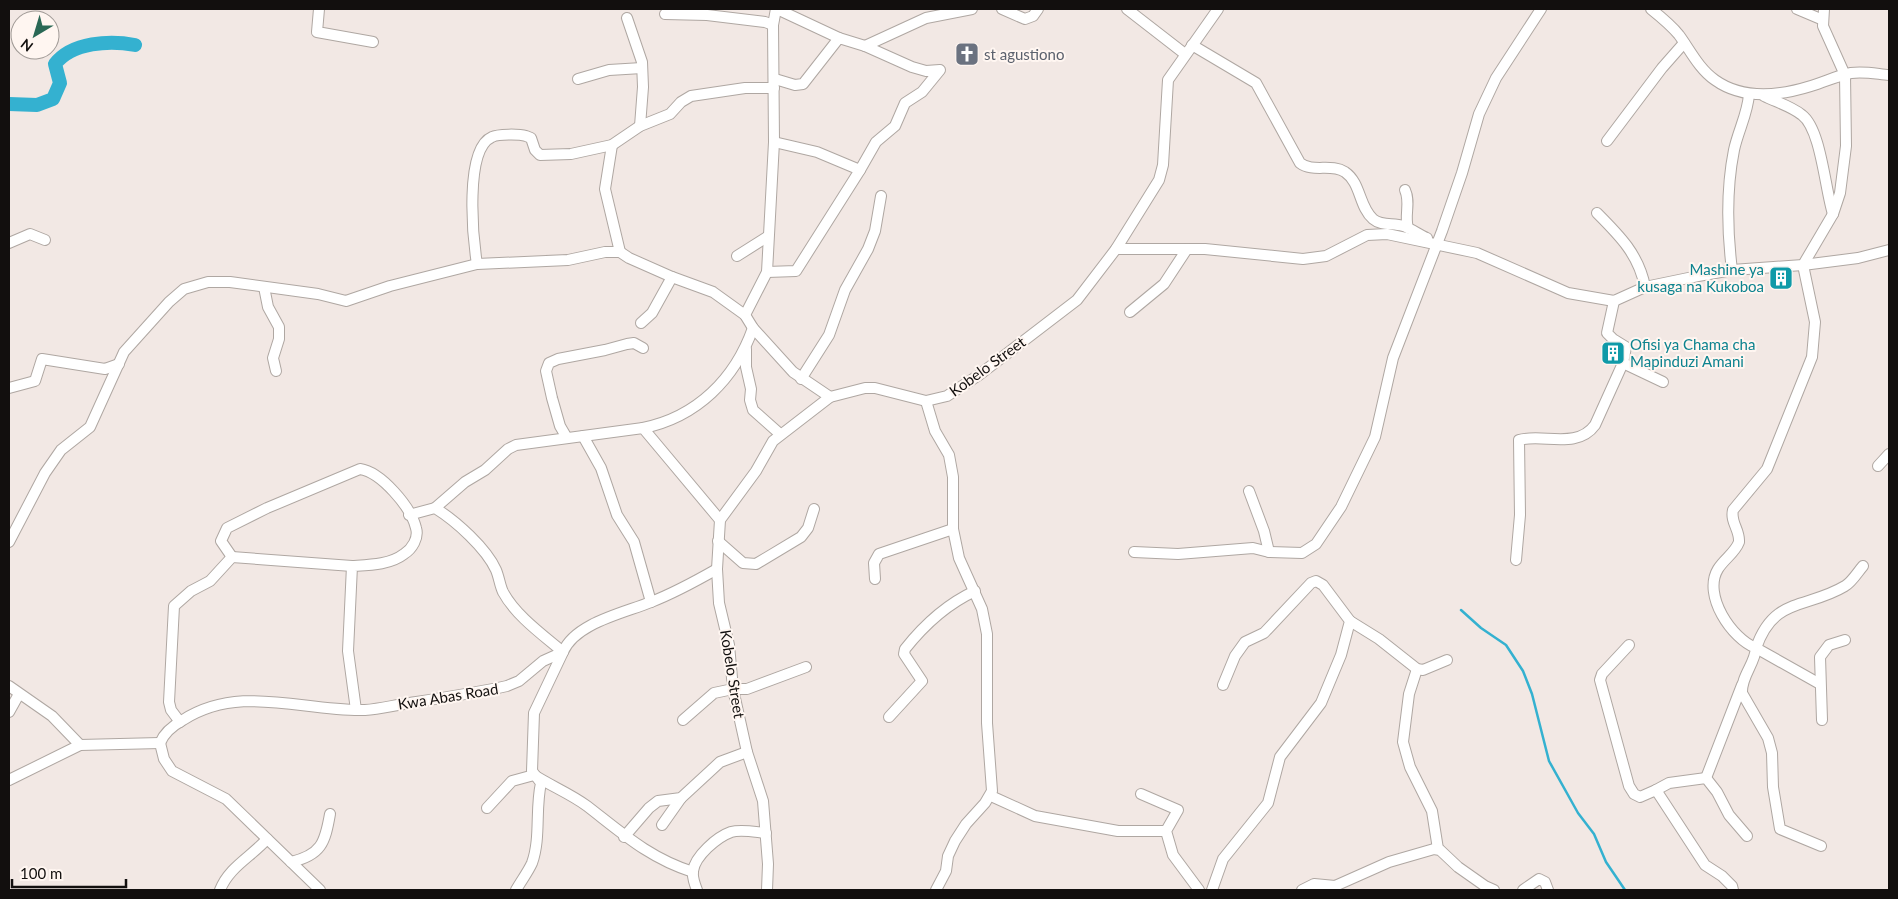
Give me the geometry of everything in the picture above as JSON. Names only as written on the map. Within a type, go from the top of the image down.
[{"type":"street","points":[[319,9],[317,32],[373,42]]},
{"type":"street","points":[[745,314],[767,272],[767,237],[774,142],[773,26],[777,9],[795,13],[839,38],[865,46],[912,67],[940,72],[930,80],[922,92],[905,104],[895,126],[876,142],[796,271],[767,272]]},
{"type":"street","points":[[865,46],[926,18],[972,9]]},
{"type":"street","points":[[1003,9],[1025,19],[1033,16],[1038,9]]},
{"type":"street","points":[[1126,9],[1185,54]]},
{"type":"street","points":[[1140,9],[1143,22]]},
{"type":"street","name":"Kobelo Street","points":[[767,890],[766,833],[763,801],[747,752],[733,689],[729,645],[720,603],[716,569],[720,520],[756,472],[773,441],[830,397],[864,388],[875,388],[926,401],[947,396],[960,389],[1077,300],[1116,249],[1159,180],[1163,157],[1166,90],[1170,76],[1218,9]]},
{"type":"street","points":[[1134,552],[1178,554],[1253,548],[1269,552],[1302,553],[1316,544],[1340,507],[1375,437],[1393,358],[1462,173],[1479,114],[1496,78],[1541,9]]},
{"type":"street","points":[[1651,9],[1672,26],[1697,63],[1711,78],[1725,86],[1749,94],[1764,96],[1794,110],[1808,120],[1819,144],[1827,195],[1833,214]]},
{"type":"street","points":[[1798,9],[1823,20]]},
{"type":"street","points":[[1820,684],[1743,642],[1728,626],[1714,592],[1714,583],[1718,569],[1739,542],[1740,537],[1732,518],[1733,510],[1767,469],[1812,357],[1815,322],[1803,265],[1833,214],[1840,193],[1846,146],[1845,75],[1823,20],[1824,9]]},
{"type":"street","points":[[665,14],[707,12],[765,22],[773,26]]},
{"type":"street","points":[[627,18],[642,68],[643,87],[640,126]]},
{"type":"street","points":[[477,264],[472,191],[478,156],[488,139],[501,135],[526,136],[531,138],[535,150],[540,155],[571,154],[612,145],[640,126],[670,114],[681,102],[690,96],[774,84],[795,86],[803,84],[839,38]]},
{"type":"street","points":[[1607,141],[1662,68],[1684,43]]},
{"type":"street","points":[[1192,45],[1256,82],[1300,163],[1311,168],[1326,167],[1345,172],[1353,180],[1373,220],[1408,228],[1434,244]]},
{"type":"street","points":[[578,79],[609,70],[642,68]]},
{"type":"street","points":[[1764,96],[1811,86],[1845,75],[1867,72],[1889,75]]},
{"type":"street","points":[[1732,270],[1726,223],[1734,152],[1749,94]]},
{"type":"street","points":[[774,142],[817,152],[860,170]]},
{"type":"street","points":[[612,145],[605,189],[620,252]]},
{"type":"street","points":[[1405,190],[1409,201],[1408,228]]},
{"type":"street","points":[[801,379],[829,335],[845,290],[868,249],[875,231],[881,196]]},
{"type":"street","points":[[1597,213],[1625,241],[1636,257],[1642,269],[1645,287]]},
{"type":"street","points":[[9,243],[30,234],[45,240]]},
{"type":"street","points":[[1116,249],[1225,250],[1304,259],[1326,256],[1367,234],[1387,234],[1477,253],[1568,293],[1614,301],[1645,287],[1732,270],[1803,265],[1858,258],[1889,250]]},
{"type":"street","points":[[736,256],[767,237]]},
{"type":"street","points":[[1130,312],[1164,284],[1187,249]]},
{"type":"street","points":[[9,542],[61,450],[90,427],[124,352],[184,289],[208,282],[230,282],[318,294],[346,301],[390,286],[477,264],[568,260],[605,252],[620,252],[629,258],[672,277],[713,292],[745,314],[752,328],[780,360],[801,379],[830,397]]},
{"type":"street","points":[[642,323],[652,313],[672,277]]},
{"type":"street","points":[[264,287],[268,307],[279,327],[279,339],[273,358],[276,371]]},
{"type":"street","points":[[1516,560],[1520,515],[1519,440],[1562,439],[1587,433],[1594,424],[1623,364],[1626,347],[1607,333],[1614,301]]},
{"type":"street","points":[[409,515],[435,508],[465,482],[492,466],[508,449],[538,441],[643,428],[685,412],[701,403],[731,374],[746,348],[752,328]]},
{"type":"street","points":[[567,438],[560,426],[552,398],[546,371],[549,363],[558,359],[627,344],[634,344],[643,348]]},
{"type":"street","points":[[746,348],[746,368],[752,389],[750,400],[753,410],[780,434]]},
{"type":"street","points":[[9,388],[35,381],[42,359],[105,369],[119,364]]},
{"type":"street","points":[[1623,364],[1663,382]]},
{"type":"street","points":[[926,401],[934,431],[949,455],[953,477],[953,529],[959,558],[982,609],[987,634],[986,723],[991,796],[966,824],[955,841],[948,856],[946,871],[936,890]]},
{"type":"street","points":[[643,428],[720,520]]},
{"type":"street","points":[[583,436],[600,468],[617,514],[634,542],[650,602]]},
{"type":"street","points":[[1878,466],[1889,454]]},
{"type":"street","points":[[360,469],[368,470],[398,495],[416,528],[417,534],[414,544],[404,555],[389,561],[352,566],[232,557],[221,540],[227,528],[267,508],[360,469]]},
{"type":"street","points":[[1249,491],[1264,531],[1269,552]]},
{"type":"street","points":[[435,508],[453,520],[485,554],[496,571],[503,592],[510,602],[529,622],[563,652],[534,713],[531,768],[541,783],[538,798],[536,842],[532,862],[516,890]]},
{"type":"street","points":[[718,541],[743,563],[756,564],[802,537],[808,528],[814,509]]},
{"type":"street","points":[[876,579],[874,563],[879,554],[953,529]]},
{"type":"street","points":[[180,722],[171,710],[169,702],[174,606],[191,591],[210,582],[232,557]]},
{"type":"street","points":[[352,566],[348,651],[356,710]]},
{"type":"street","points":[[1706,778],[1742,684],[1756,659],[1756,648],[1762,631],[1789,606],[1845,586],[1863,566]]},
{"type":"street","name":"Kwa Abas Road","points":[[160,743],[165,734],[180,722],[205,709],[244,700],[274,700],[315,708],[356,710],[372,709],[507,686],[519,681],[543,661],[563,652],[567,642],[591,626],[650,602],[716,569]]},
{"type":"street","points":[[1223,685],[1235,656],[1245,642],[1264,633],[1311,583],[1316,581],[1323,585],[1350,621],[1365,629],[1417,669],[1424,670],[1447,660]]},
{"type":"street","points":[[890,717],[922,681],[904,654],[905,650],[930,621],[947,607],[975,591]]},
{"type":"street","points":[[1212,890],[1223,859],[1268,802],[1280,757],[1321,704],[1341,655],[1350,621]]},
{"type":"street","points":[[1822,720],[1820,684],[1822,653],[1829,645],[1845,640]]},
{"type":"street","points":[[1628,645],[1602,674],[1600,680],[1629,786],[1634,794],[1640,796],[1669,783],[1706,778]]},
{"type":"street","points":[[683,720],[714,694],[733,689],[747,689],[806,667]]},
{"type":"street","points":[[1417,669],[1408,703],[1403,742],[1410,767],[1432,811],[1438,849],[1485,886],[1494,890]]},
{"type":"street","points":[[1742,684],[1742,692],[1768,738],[1772,753],[1773,787],[1780,828],[1821,846]]},
{"type":"street","points":[[9,686],[52,716],[80,745]]},
{"type":"street","points":[[9,712],[20,694]]},
{"type":"street","points":[[9,780],[80,745],[160,743],[164,759],[172,770],[226,799],[320,890]]},
{"type":"street","points":[[662,825],[681,798],[720,762],[747,752]]},
{"type":"street","points":[[487,808],[512,781],[534,775],[578,799],[624,837],[669,863],[693,872]]},
{"type":"street","points":[[1706,778],[1717,792],[1729,815],[1747,836]]},
{"type":"street","points":[[1656,790],[1705,865],[1722,876],[1732,886],[1733,890]]},
{"type":"street","points":[[1141,794],[1178,810],[1166,831],[1173,855],[1199,890]]},
{"type":"street","points":[[991,796],[1035,816],[1118,831],[1166,831]]},
{"type":"street","points":[[624,837],[648,808],[658,801],[681,798]]},
{"type":"street","points":[[291,862],[308,857],[318,850],[327,829],[330,814]]},
{"type":"street","points":[[696,890],[693,872],[704,853],[732,832],[766,833]]},
{"type":"street","points":[[220,890],[238,864],[252,854],[267,839]]},
{"type":"street","points":[[1302,890],[1314,884],[1334,888],[1389,862],[1438,849]]},
{"type":"street","points":[[1523,890],[1539,879],[1546,882],[1548,890]]},
{"type":"waterway","points":[[9,104],[37,105],[53,99],[60,83],[55,64],[71,51],[92,44],[125,43],[135,45]]},
{"type":"waterway","points":[[1461,610],[1481,628],[1506,645],[1523,671],[1532,694],[1549,761],[1578,813],[1594,834],[1606,862],[1625,890]]},
{"type":"place","name":"st agustiono","points":[[967,54]]},
{"type":"place","name":"Mashine ya kusaga na Kukoboa","points":[[1781,278]]},
{"type":"place","name":"Ofisi ya Chama cha Mapinduzi Amani","points":[[1613,353]]}]
